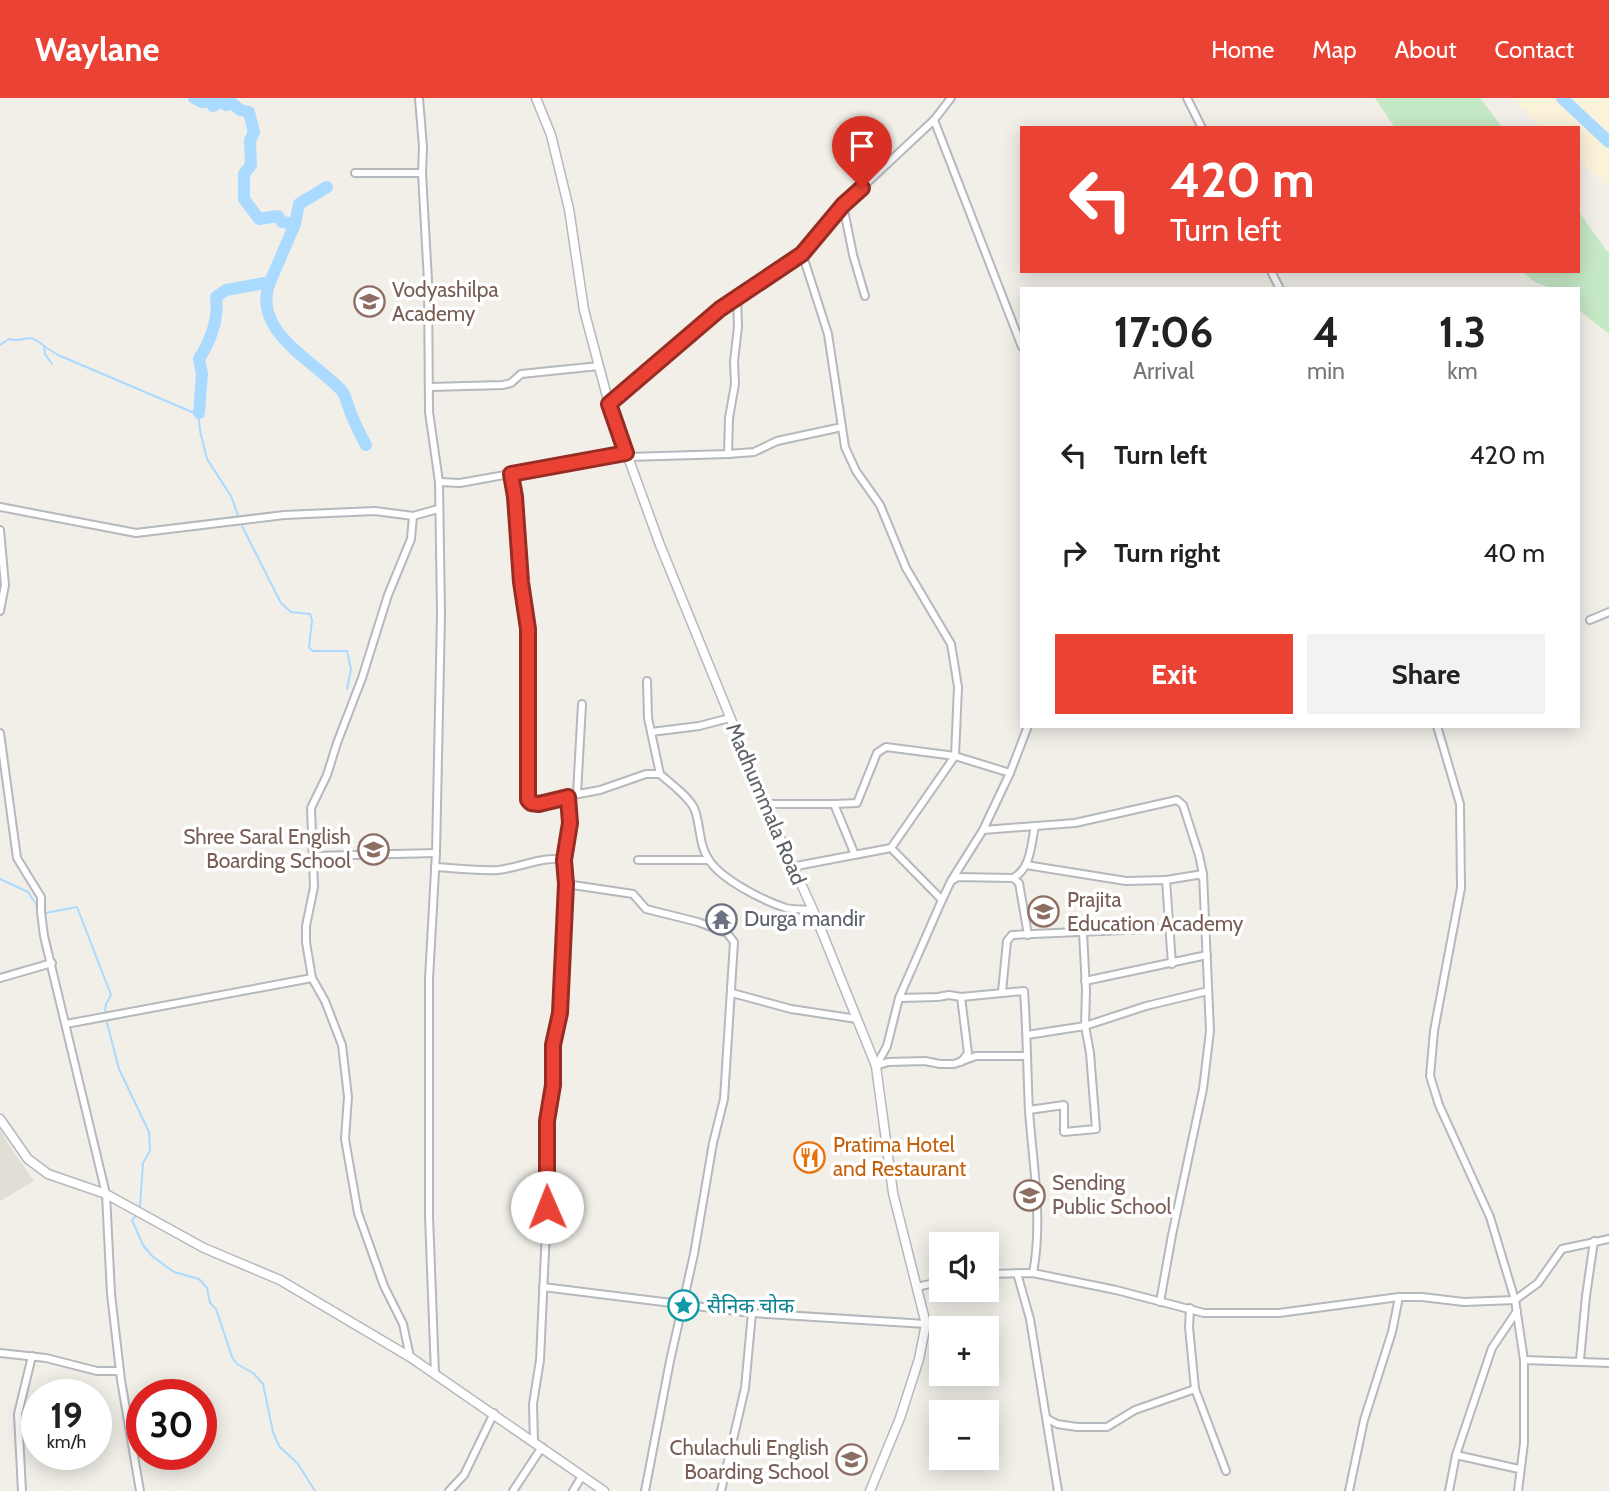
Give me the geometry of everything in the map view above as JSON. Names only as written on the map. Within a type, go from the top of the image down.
[{"type":"street","points":[[419,98],[423,147],[429,412],[439,482],[441,614],[436,853],[429,979],[429,1216],[435,1374]]},
{"type":"street","name":"Madhummala Road","points":[[536,98],[551,135],[567,198],[584,310],[609,404],[660,545],[791,867],[813,910],[876,1066],[893,1193],[926,1324],[919,1359],[901,1418],[870,1491]]},
{"type":"street","points":[[609,404],[720,309],[802,254],[843,205],[934,120],[951,98]]},
{"type":"street","points":[[1187,98],[1201,126]]},
{"type":"street","points":[[934,120],[1020,342]]},
{"type":"street","points":[[355,173],[422,173]]},
{"type":"street","points":[[843,205],[865,296]]},
{"type":"street","points":[[791,867],[891,848],[955,756],[958,687],[951,644],[906,568],[880,506],[856,471],[845,447],[828,334],[802,254]]},
{"type":"street","points":[[728,454],[729,418],[735,384],[737,298]]},
{"type":"street","points":[[430,387],[503,385],[511,383],[521,374],[599,366]]},
{"type":"street","points":[[439,482],[460,482],[627,455],[754,452],[778,441],[842,427]]},
{"type":"street","points":[[511,474],[528,629],[528,800],[539,804],[600,790],[646,774],[660,774]]},
{"type":"street","points":[[0,507],[136,533],[262,517],[375,511],[413,516],[438,509]]},
{"type":"street","points":[[410,1357],[403,1324],[384,1286],[358,1213],[345,1139],[348,1097],[342,1045],[313,978],[306,942],[306,926],[314,887],[311,808],[327,775],[388,595],[411,539],[413,516]]},
{"type":"street","points":[[0,530],[5,585],[0,611]]},
{"type":"street","points":[[1590,620],[1609,612]]},
{"type":"street","points":[[647,681],[648,718],[660,774],[695,810],[703,847],[709,860],[731,880],[753,893],[787,908],[813,910]]},
{"type":"street","points":[[577,794],[582,704]]},
{"type":"street","points":[[652,732],[699,726],[730,718]]},
{"type":"street","points":[[876,1066],[887,1046],[899,998],[942,900],[983,830],[1027,728]]},
{"type":"street","points":[[1438,728],[1460,804],[1461,888],[1434,1031],[1430,1076],[1439,1105],[1490,1217],[1515,1300],[1524,1360],[1524,1443],[1517,1491]]},
{"type":"street","points":[[0,733],[17,858],[41,897],[44,936],[106,1194],[111,1294],[120,1371],[140,1491]]},
{"type":"street","points":[[765,804],[857,803],[877,753],[886,747],[955,756],[1010,773]]},
{"type":"street","points":[[513,1491],[538,1444],[533,1404],[540,1360],[547,1117],[553,1085],[553,1045],[560,1013],[566,884],[564,860],[570,823],[568,797]]},
{"type":"street","points":[[983,830],[1087,821],[1177,800],[1183,805],[1203,874],[1210,1031],[1203,1089],[1160,1302]]},
{"type":"street","points":[[834,804],[855,855]]},
{"type":"street","points":[[951,881],[958,877],[1013,878],[1020,874],[1026,865],[1035,826]]},
{"type":"street","points":[[891,848],[942,900]]},
{"type":"street","points":[[313,856],[436,853]]},
{"type":"street","points":[[435,867],[494,870],[555,859],[564,860]]},
{"type":"street","points":[[638,860],[709,860]]},
{"type":"street","points":[[1026,865],[1126,881],[1166,880],[1203,874]]},
{"type":"street","points":[[1202,884],[1203,874]]},
{"type":"street","points":[[1013,878],[1019,883],[1028,935]]},
{"type":"street","points":[[1166,880],[1172,964]]},
{"type":"street","points":[[566,884],[633,894],[646,909],[727,933],[734,942],[724,1099],[645,1491]]},
{"type":"street","points":[[1002,992],[1007,941],[1012,935],[1170,928]]},
{"type":"street","points":[[1029,1110],[1064,1105],[1064,1132],[1096,1129],[1085,1026],[1083,932]]},
{"type":"street","points":[[1085,981],[1207,955]]},
{"type":"street","points":[[0,978],[52,963]]},
{"type":"street","points":[[66,1024],[313,978]]},
{"type":"street","points":[[1027,1035],[1085,1026],[1091,1022],[1208,990]]},
{"type":"street","points":[[899,998],[949,995],[961,997],[1024,991],[1029,1110],[1037,1202],[1037,1249],[1032,1273]]},
{"type":"street","points":[[732,993],[791,1010],[857,1018]]},
{"type":"street","points":[[960,1062],[968,1053],[961,997]]},
{"type":"street","points":[[876,1066],[905,1061],[940,1064],[960,1062],[976,1056],[1027,1056]]},
{"type":"street","points":[[0,1119],[28,1158],[48,1174],[106,1194],[204,1248],[280,1280],[410,1357],[604,1491]]},
{"type":"street","points":[[999,1274],[1032,1273],[1116,1290],[1205,1314],[1279,1313],[1399,1297],[1464,1302],[1515,1300],[1538,1283],[1562,1250],[1609,1239]]},
{"type":"street","points":[[1580,1360],[1594,1241]]},
{"type":"street","points":[[1017,1273],[1030,1320],[1058,1491]]},
{"type":"street","points":[[917,1287],[929,1284]]},
{"type":"street","points":[[544,1287],[752,1313],[926,1324]]},
{"type":"street","points":[[1349,1491],[1364,1420],[1392,1332],[1399,1297]]},
{"type":"street","points":[[1190,1308],[1189,1327],[1195,1389],[1226,1471]]},
{"type":"street","points":[[1449,1491],[1456,1455],[1492,1348],[1517,1311]]},
{"type":"street","points":[[721,1491],[745,1388],[752,1313]]},
{"type":"street","points":[[0,1353],[32,1356],[97,1371],[120,1371]]},
{"type":"street","points":[[22,1491],[18,1414],[32,1356]]},
{"type":"street","points":[[1524,1360],[1609,1363]]},
{"type":"street","points":[[1048,1419],[1058,1424],[1077,1427],[1107,1427],[1135,1410],[1195,1389]]},
{"type":"street","points":[[449,1491],[464,1475],[494,1413]]},
{"type":"street","points":[[1456,1455],[1519,1469]]},
{"type":"street","points":[[573,1491],[582,1476]]},
{"type":"shaded area","points":[[0,1129],[34,1181],[0,1201]]},
{"type":"green space","points":[[1375,98],[1480,98],[1501,126],[1394,126]]},
{"type":"green space","points":[[1580,213],[1609,254],[1609,334],[1580,311],[1580,287],[1550,287],[1525,273],[1580,273]]},
{"type":"sand","points":[[1511,98],[1609,98],[1609,188],[1580,161],[1580,126],[1541,126]]},
{"type":"waterway","points":[[194,98],[202,102],[209,101],[213,106],[220,101],[226,105],[232,103],[240,110],[249,112],[254,132],[250,140],[251,165],[244,174],[244,199],[259,219],[278,216],[282,222],[295,224]]},
{"type":"waterway","points":[[1562,98],[1609,142]]},
{"type":"waterway","points":[[199,413],[202,374],[199,359],[213,330],[216,297],[226,290],[270,282],[295,224],[299,204],[327,187]]},
{"type":"waterway","points":[[270,282],[266,300],[269,315],[277,330],[288,344],[342,391],[366,445]]},
{"type":"waterway","points":[[0,345],[9,339],[33,339],[44,346],[45,354],[52,364]]},
{"type":"waterway","points":[[44,346],[58,355],[192,412],[198,410],[207,459],[231,496],[239,518]]},
{"type":"waterway","points":[[241,524],[281,603],[291,612],[310,614],[312,620],[309,648],[313,651],[347,651],[351,669],[347,689]]},
{"type":"waterway","points":[[0,879],[28,892],[39,909]]},
{"type":"waterway","points":[[45,913],[77,907],[111,995],[105,1013]]},
{"type":"waterway","points":[[106,1019],[119,1069],[149,1132],[150,1151],[143,1163],[140,1206]]},
{"type":"waterway","points":[[136,1216],[132,1220],[143,1245],[152,1256],[174,1272],[199,1279],[207,1288],[210,1303],[216,1309],[232,1357],[263,1384],[273,1432],[279,1446],[298,1464],[315,1491]]},
{"type":"place","name":"Vodyashilpa Academy","points":[[369,302]]},
{"type":"place","name":"Shree Saral English Boarding School","points":[[374,849]]},
{"type":"place","name":"Prajita Education Academy","points":[[1044,912]]},
{"type":"place","name":"Durga mandir","points":[[721,919]]},
{"type":"place","name":"Pratima Hotel and Restaurant","points":[[810,1157]]},
{"type":"place","name":"Sending Public School","points":[[1029,1195]]},
{"type":"place","name":"सैनिक चोक","points":[[684,1306]]},
{"type":"place","name":"Chulachuli English Boarding School","points":[[852,1460]]},
{"type":"route","points":[[547,1207],[547,1117],[553,1085],[553,1045],[560,1013],[566,884],[564,860],[570,823],[568,797],[539,804],[528,800],[530,663],[511,474],[626,453],[609,404],[720,309],[802,254],[843,205],[862,188]]}]
